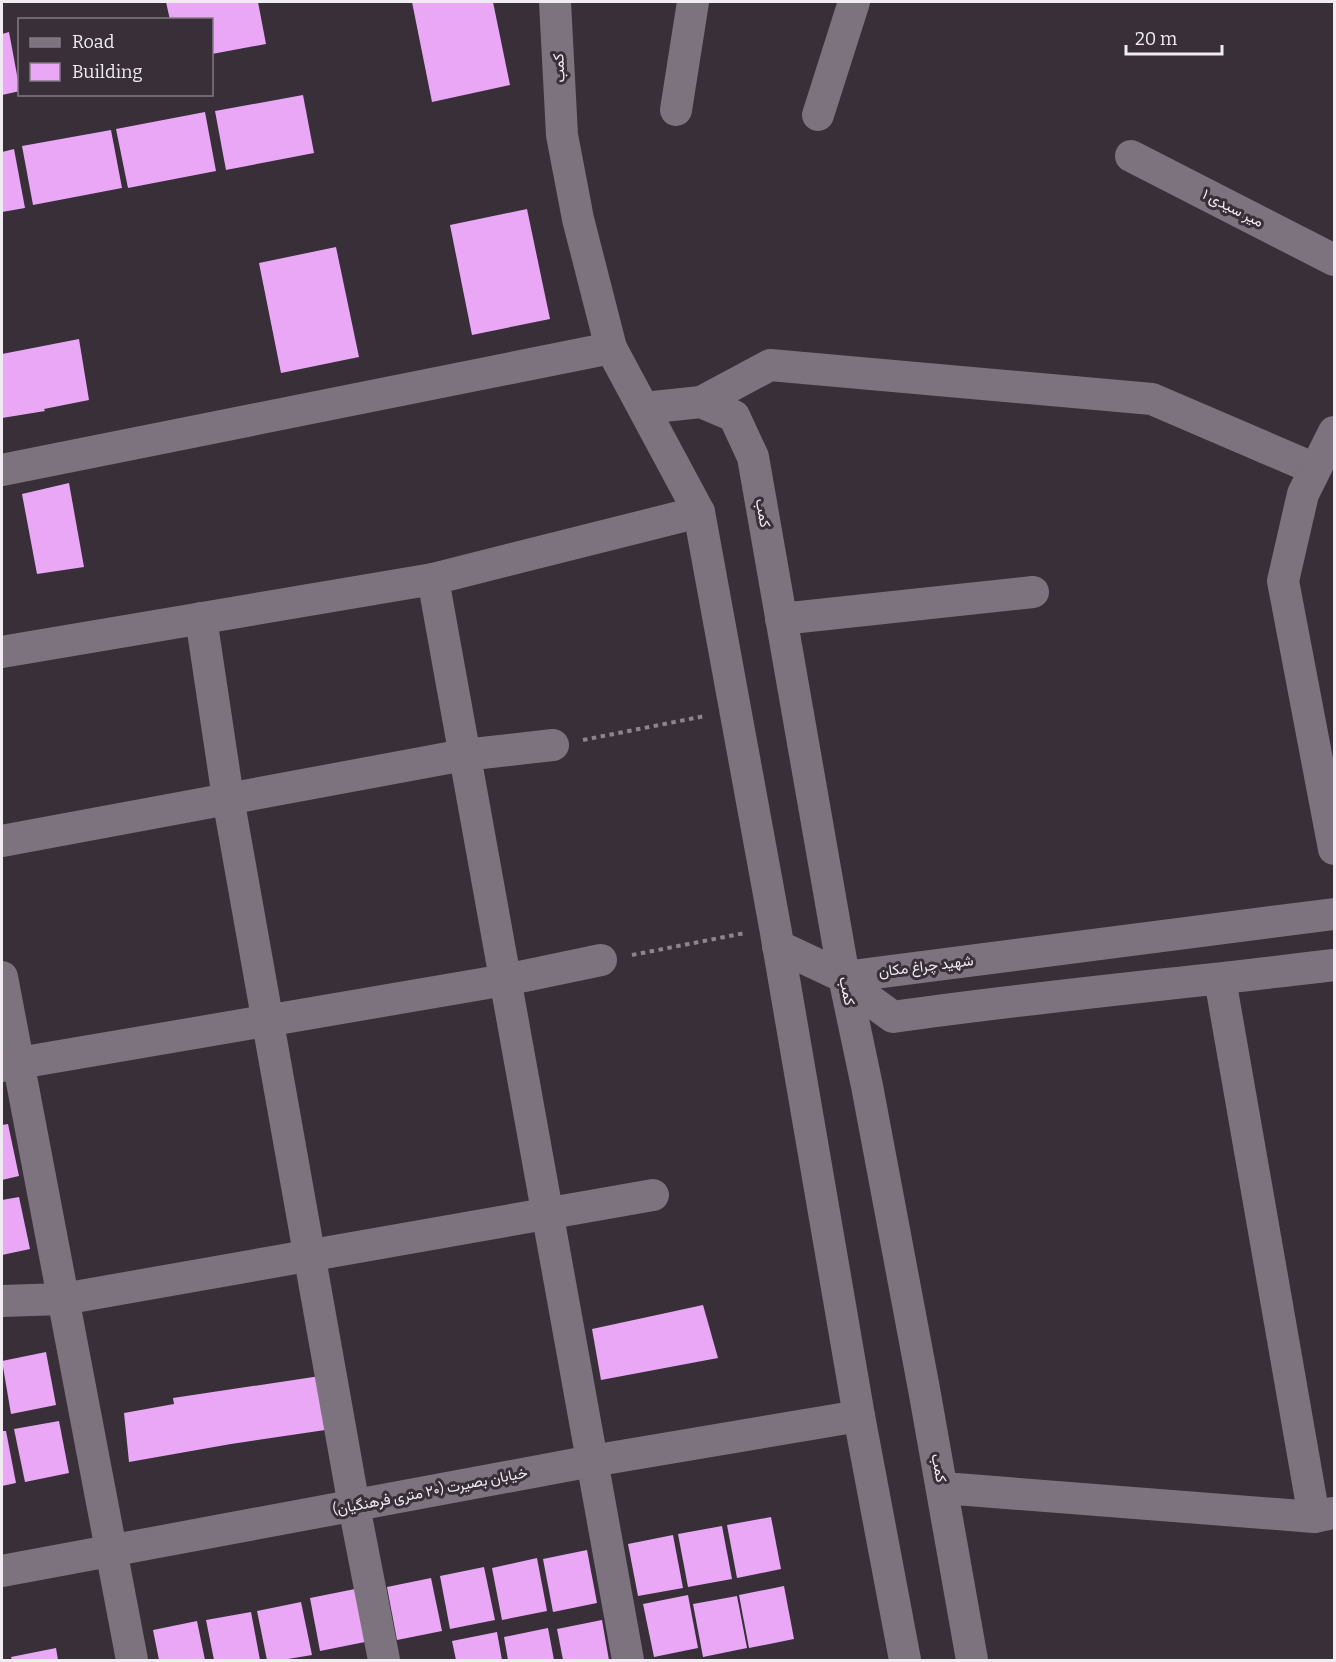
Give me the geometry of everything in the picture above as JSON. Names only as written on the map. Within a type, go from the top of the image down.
[{"type":"street","name":"کمب","points":[[555,2],[562,135],[578,219],[611,348],[699,512],[777,936],[859,1416],[905,1660]]},
{"type":"street","points":[[676,110],[693,2]]},
{"type":"street","points":[[818,115],[854,2]]},
{"type":"street","name":"میر سیدی ۱","points":[[1131,156],[1335,260]]},
{"type":"street","points":[[2,470],[611,348]]},
{"type":"street","points":[[701,402],[770,365],[1152,399],[1316,470]]},
{"type":"street","name":"کمب","points":[[644,408],[701,402],[734,416],[753,457],[844,977],[867,1086],[943,1488],[972,1660]]},
{"type":"street","points":[[1335,432],[1303,494],[1283,581],[1335,849]]},
{"type":"street","points":[[2,652],[433,579],[699,512]]},
{"type":"street","points":[[433,579],[628,1660]]},
{"type":"street","points":[[781,619],[1033,592]]},
{"type":"street","points":[[201,618],[228,798],[354,1506],[384,1660]]},
{"type":"street","points":[[2,841],[464,755],[553,745]]},
{"type":"street","name":"شهید چراغ مکان","points":[[844,977],[1335,914]]},
{"type":"street","points":[[777,936],[844,977]]},
{"type":"street","points":[[1123,940],[1127,988]]},
{"type":"street","points":[[10,1065],[505,980],[601,960]]},
{"type":"street","name":"شهید چراغ مکان","points":[[844,977],[892,1017],[1335,965]]},
{"type":"street","points":[[2,977],[10,1065],[63,1299],[132,1660]]},
{"type":"street","points":[[943,1488],[1324,1515],[1220,979]]},
{"type":"street","points":[[2,1301],[63,1299],[653,1195]]},
{"type":"street","name":"خیابان بصیرت (۲۰ متری فرهنگیان)","points":[[2,1570],[592,1461],[859,1416]]},
{"type":"path","points":[[553,745],[735,711]]},
{"type":"path","points":[[601,960],[777,936]]},
{"type":"building","points":[[166,2],[258,2],[266,44],[213,54],[213,18],[170,18]]},
{"type":"building","points":[[412,2],[493,2],[510,85],[432,102]]},
{"type":"building","points":[[9,32],[18,91],[2,95],[2,34]]},
{"type":"building","points":[[303,95],[314,153],[226,170],[215,111]]},
{"type":"building","points":[[205,112],[216,171],[128,188],[116,129]]},
{"type":"building","points":[[111,130],[122,188],[33,205],[22,146]]},
{"type":"building","points":[[14,149],[25,208],[2,212],[2,152]]},
{"type":"building","points":[[527,209],[550,319],[472,335],[450,225]]},
{"type":"building","points":[[336,247],[359,357],[281,373],[259,263]]},
{"type":"building","points":[[79,339],[89,400],[44,409],[45,411],[2,418],[2,354]]},
{"type":"building","points":[[69,483],[84,567],[37,574],[22,494]]},
{"type":"building","points":[[8,1124],[19,1176],[2,1180],[2,1125]]},
{"type":"building","points":[[19,1197],[30,1249],[2,1255],[2,1200]]},
{"type":"building","points":[[703,1305],[718,1358],[601,1380],[592,1329]]},
{"type":"building","points":[[46,1352],[56,1405],[11,1414],[2,1361]]},
{"type":"building","points":[[320,1376],[332,1429],[129,1462],[124,1413],[174,1404],[173,1398]]},
{"type":"building","points":[[59,1421],[69,1473],[25,1482],[14,1429]]},
{"type":"building","points":[[2,1431],[6,1431],[16,1483],[2,1486]]},
{"type":"building","points":[[771,1517],[781,1569],[737,1578],[727,1525]]},
{"type":"building","points":[[722,1526],[732,1579],[688,1587],[678,1534]]},
{"type":"building","points":[[673,1535],[683,1588],[638,1596],[628,1544]]},
{"type":"building","points":[[587,1550],[597,1603],[553,1612],[543,1559]]},
{"type":"building","points":[[537,1558],[547,1611],[502,1620],[492,1568]]},
{"type":"building","points":[[484,1567],[495,1620],[450,1629],[440,1576]]},
{"type":"building","points":[[431,1578],[442,1631],[397,1640],[387,1587]]},
{"type":"building","points":[[784,1586],[794,1639],[749,1648],[739,1595]]},
{"type":"building","points":[[355,1589],[365,1642],[320,1651],[310,1598]]},
{"type":"building","points":[[688,1595],[698,1648],[654,1657],[643,1604]]},
{"type":"building","points":[[737,1596],[747,1648],[703,1657],[693,1604]]},
{"type":"building","points":[[301,1602],[312,1655],[267,1660],[257,1611]]},
{"type":"building","points":[[251,1612],[260,1660],[214,1660],[206,1620]]},
{"type":"building","points":[[602,1620],[609,1660],[563,1660],[557,1629]]},
{"type":"building","points":[[197,1621],[205,1660],[159,1660],[153,1630]]},
{"type":"building","points":[[548,1628],[554,1660],[508,1660],[504,1637]]},
{"type":"building","points":[[497,1632],[502,1660],[456,1660],[452,1641]]},
{"type":"building","points":[[56,1648],[58,1660],[12,1660],[11,1657]]}]
